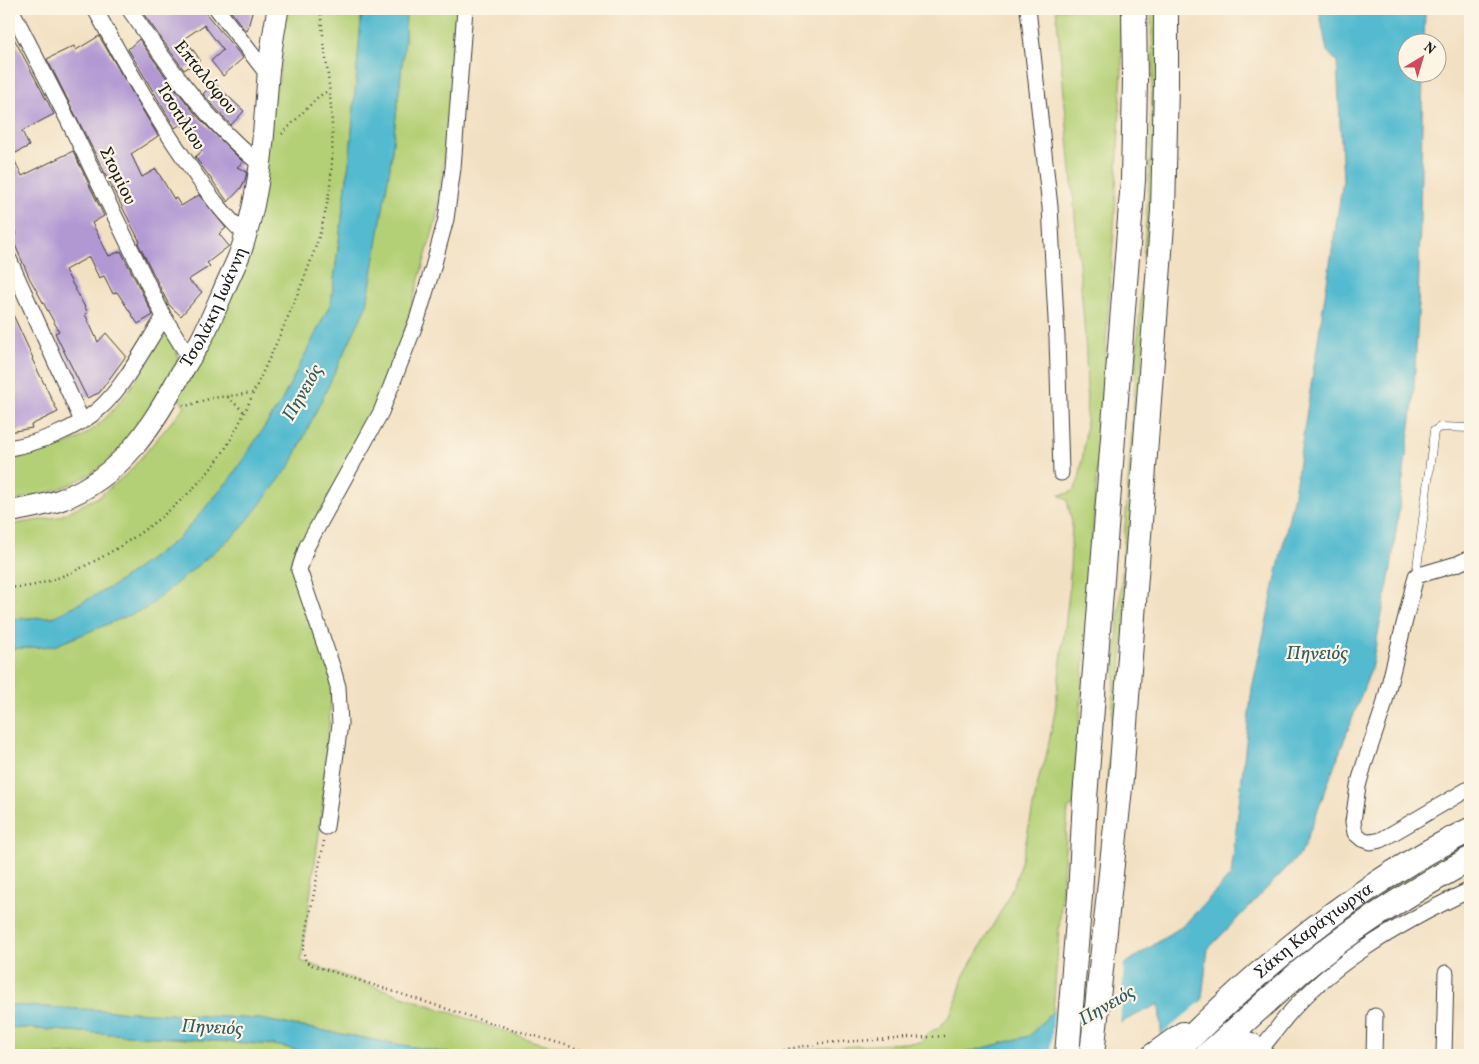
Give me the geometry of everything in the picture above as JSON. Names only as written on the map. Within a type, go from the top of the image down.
[{"type":"main road","points":[[1067,1055],[1133,180],[1134,9]]},
{"type":"main road","points":[[1100,1051],[1098,994],[1122,778],[1163,211],[1166,9]]},
{"type":"main road","name":"Σάκη Καράγιωργα","points":[[1173,1055],[1230,999],[1273,961],[1326,919],[1415,860],[1470,830]]},
{"type":"main road","name":"Σάκη Καράγιωργα","points":[[1217,1050],[1302,970],[1343,938],[1470,858]]},
{"type":"main road","points":[[1154,1055],[1180,1035],[1201,1027]]},
{"type":"main road","points":[[1217,1050],[1241,1042],[1249,1043],[1259,1053]]},
{"type":"street","name":"Στομίου","points":[[11,9],[68,120],[164,317],[190,359]]},
{"type":"street","name":"Τσοτιλίου","points":[[95,9],[175,146],[230,221],[246,235]]},
{"type":"street","name":"Επταλόφου","points":[[129,9],[182,82],[233,141],[260,164]]},
{"type":"street","points":[[217,9],[268,75]]},
{"type":"street","name":"Τσολάκη Ιωάννη","points":[[9,512],[64,499],[87,488],[107,474],[144,435],[190,359],[215,310],[246,235],[260,164],[268,75],[278,9]]},
{"type":"street","points":[[326,827],[340,724],[338,687],[334,669],[300,570],[308,546],[381,412],[418,320],[446,219],[453,168],[465,9]]},
{"type":"street","points":[[1028,9],[1050,207],[1057,338],[1061,472]]},
{"type":"street","points":[[9,259],[82,421]]},
{"type":"street","points":[[9,448],[54,436],[95,413],[111,397],[164,317]]},
{"type":"street","points":[[1470,558],[1457,564],[1416,576],[1384,709],[1366,755],[1358,786],[1353,822],[1356,833],[1362,839],[1371,842],[1381,840],[1470,788]]},
{"type":"street","points":[[1259,1053],[1298,1002],[1335,970],[1392,932],[1470,890]]},
{"type":"street","points":[[1444,1055],[1446,973]]},
{"type":"street","points":[[1374,1055],[1375,1016]]},
{"type":"lane","points":[[1416,576],[1434,431],[1440,427],[1470,428]]},
{"type":"path","points":[[9,588],[37,584],[57,578],[116,549],[144,530],[175,505],[218,458],[236,430],[293,306],[321,232],[328,202],[332,174],[332,112],[320,9]]},
{"type":"path","points":[[279,137],[318,98],[329,90]]},
{"type":"path","points":[[167,399],[186,406],[212,398],[253,393]]},
{"type":"path","points":[[228,397],[245,413]]},
{"type":"path","points":[[326,827],[303,950],[306,962],[487,1022],[582,1050],[612,1055]]},
{"type":"path","points":[[734,1055],[776,1051],[822,1043],[945,1036]]},
{"type":"green space","points":[[282,9],[362,9],[350,155],[331,303],[281,402],[230,479],[180,537],[113,586],[53,617],[9,619],[9,525],[58,517],[100,496],[129,472],[185,406],[180,400],[175,398],[213,332],[274,90],[279,80],[283,48],[278,44]]},
{"type":"green space","points":[[406,9],[458,9],[452,94],[436,220],[381,412],[301,567],[333,675],[322,812],[301,961],[536,1042],[602,1055],[457,1055],[259,1019],[9,1005],[9,649],[54,646],[240,530],[390,167],[405,40]]},
{"type":"green space","points":[[1056,9],[1114,9],[1121,23],[1122,69],[1115,212],[1074,805],[1068,809],[1053,1011],[1029,1036],[957,1055],[751,1055],[776,1051],[921,1042],[927,1033],[939,1028],[950,1015],[963,977],[1005,904],[1016,879],[1024,851],[1040,773],[1045,762],[1055,711],[1069,593],[1072,522],[1067,500],[1059,495],[1072,491],[1079,479],[1086,426],[1084,316]]},
{"type":"green space","points":[[1151,9],[1159,9],[1159,124],[1113,785],[1107,789],[1149,179],[1153,66]]},
{"type":"green space","points":[[165,333],[174,345],[178,360],[150,408],[115,454],[101,466],[76,482],[48,492],[9,502],[9,460],[60,447],[88,433],[122,400]]},
{"type":"green space","points":[[1470,841],[1470,849],[1289,969],[1284,964],[1392,886]]},
{"type":"green space","points":[[9,1027],[274,1045],[322,1055],[9,1055]]},
{"type":"water","name":"Πηνειός","points":[[362,9],[406,9],[405,40],[390,167],[367,305],[290,466],[240,530],[147,608],[54,646],[9,649],[9,619],[53,617],[113,586],[180,537],[230,479],[281,402],[331,303],[350,155]]},
{"type":"water","name":"Πηνειός","points":[[1319,9],[1423,9],[1425,14],[1424,32],[1396,32],[1396,82],[1423,82],[1418,315],[1413,404],[1391,569],[1371,669],[1302,852],[1208,949],[1195,1055],[1162,1045],[1159,1004],[1053,1055],[957,1055],[1029,1036],[1053,1011],[1184,925],[1231,875],[1252,688],[1294,494],[1343,180],[1337,62],[1327,51]]},
{"type":"water","name":"Πηνειός","points":[[9,1005],[259,1019],[457,1055],[322,1055],[274,1045],[9,1027]]},
{"type":"pier","points":[[1124,961],[1120,1026],[1059,1055],[1050,1055],[1054,1008]]},
{"type":"pier","points":[[1204,999],[1198,1055],[1158,1055],[1159,1037]]},
{"type":"building","points":[[140,9],[202,9],[243,58],[223,76],[211,61],[223,50],[204,25],[185,38],[200,60],[184,70]]},
{"type":"building","points":[[229,9],[253,9],[247,31],[245,30]]},
{"type":"building","points":[[9,29],[54,114],[22,131],[29,146],[12,155],[22,176],[73,151],[104,216],[92,223],[109,256],[121,251],[153,315],[138,324],[117,292],[113,294],[104,276],[99,278],[89,257],[65,270],[88,313],[85,314],[98,342],[106,333],[126,356],[99,393],[87,398],[55,333],[59,331],[30,279],[11,236],[16,234],[9,220]]},
{"type":"building","points":[[99,36],[158,136],[131,154],[142,177],[156,169],[174,199],[176,198],[181,206],[199,195],[226,228],[219,234],[229,246],[207,263],[210,266],[188,280],[202,292],[181,316],[169,305],[138,243],[140,242],[47,59],[74,46],[76,50]]},
{"type":"building","points":[[139,39],[198,117],[243,162],[237,167],[247,172],[245,180],[241,188],[228,202],[195,157],[202,151],[181,124],[175,128],[128,49]]},
{"type":"building","points":[[214,83],[244,111],[231,125],[203,94]]},
{"type":"building","points":[[9,306],[58,412],[31,425],[32,428],[9,432]]}]
